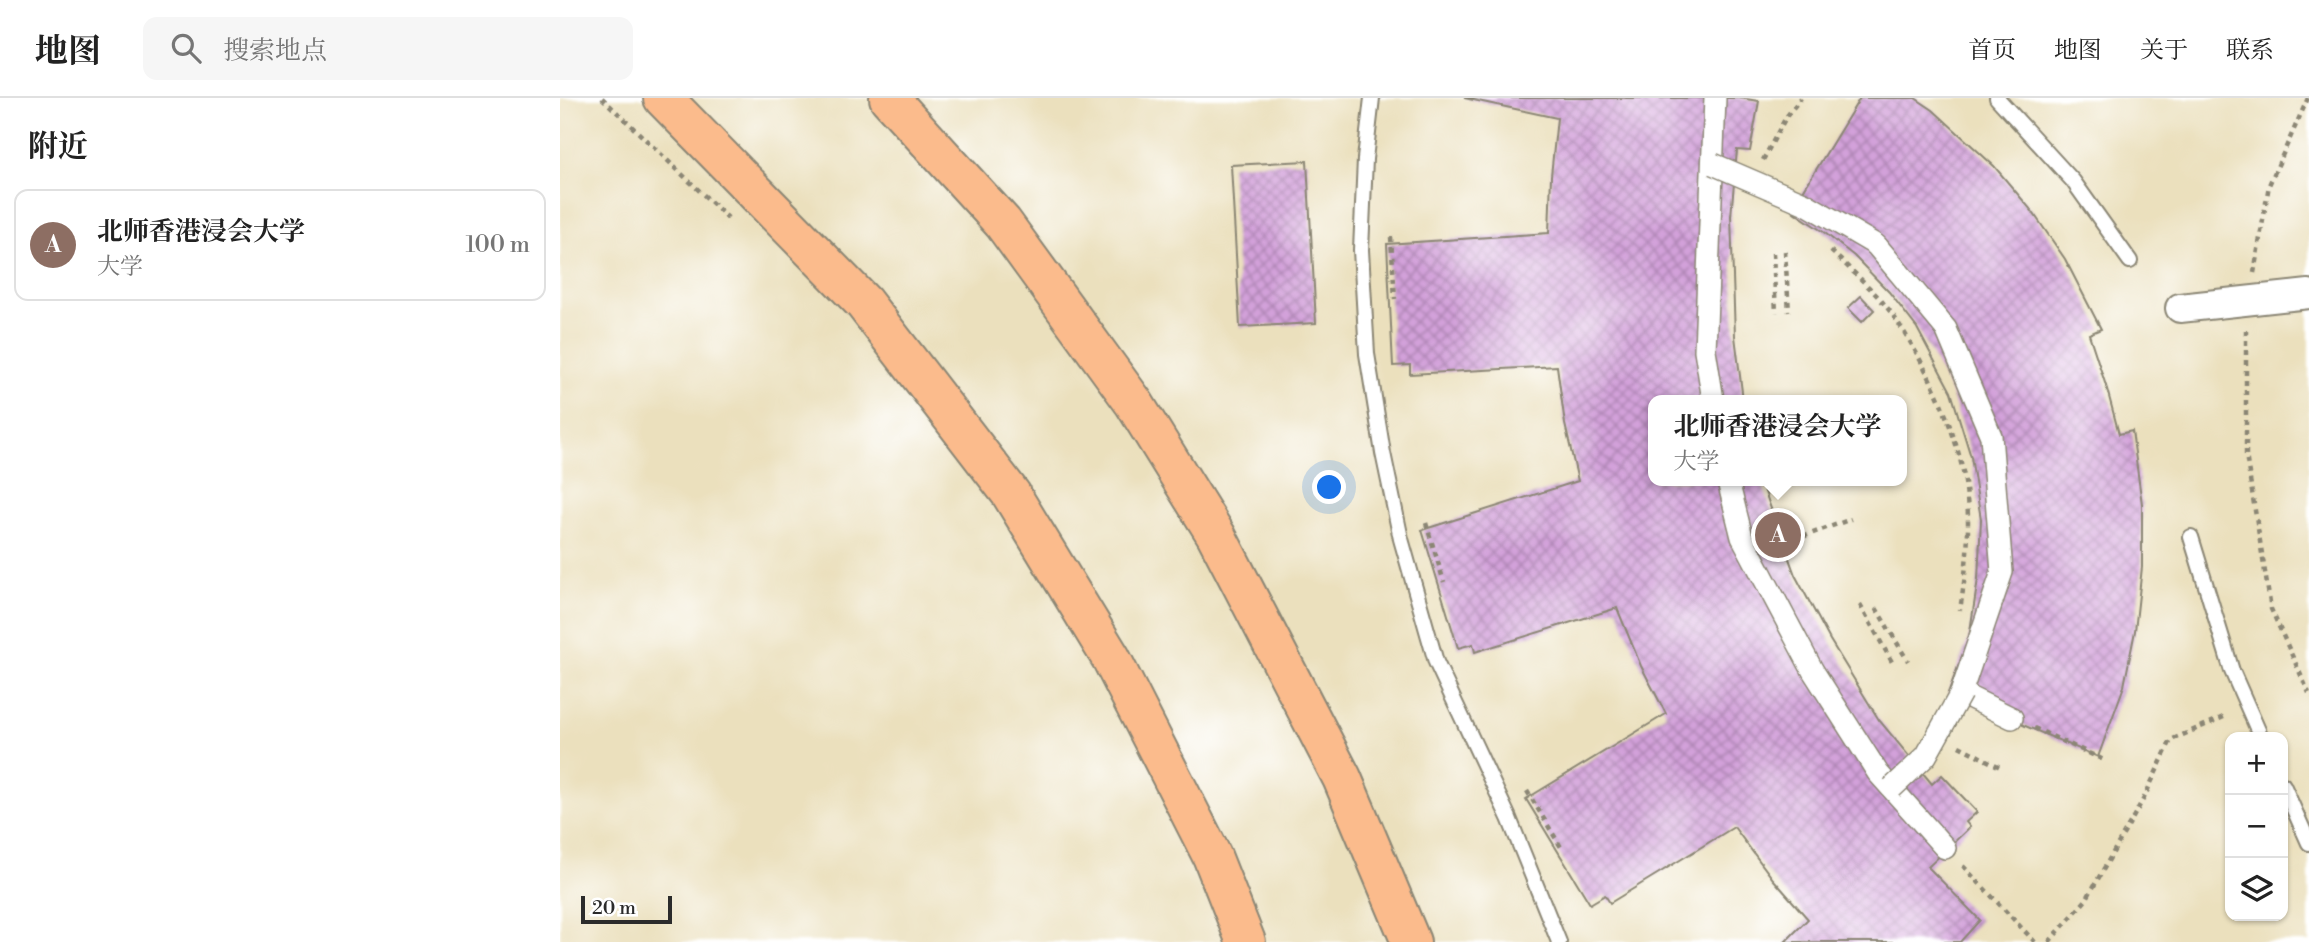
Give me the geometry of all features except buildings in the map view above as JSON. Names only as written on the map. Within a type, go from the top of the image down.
[{"type":"main road","points":[[663,98],[864,303],[1011,494],[1111,658],[1212,856],[1246,942]]},
{"type":"main road","points":[[889,98],[1003,223],[1148,425],[1216,535],[1342,778],[1411,942]]},
{"type":"street","points":[[1712,395],[1705,350],[1715,98]]},
{"type":"street","points":[[1713,164],[1806,204],[1876,245],[1946,329],[1991,436],[2002,572],[1961,692],[1926,755],[1892,788]]},
{"type":"street","points":[[2180,308],[2309,294]]},
{"type":"street","points":[[1729,486],[1742,537],[1813,671],[1878,773],[1945,848]]},
{"type":"street","points":[[1961,692],[2012,718]]},
{"type":"lane","points":[[1372,98],[1365,159],[1361,250],[1367,354],[1383,453],[1401,539],[1436,662],[1509,818],[1559,942]]},
{"type":"lane","points":[[1997,98],[2073,181],[2130,261]]},
{"type":"lane","points":[[2191,537],[2232,671],[2259,732]]},
{"type":"lane","points":[[2287,795],[2309,844]]},
{"type":"path","points":[[602,98],[733,222]]},
{"type":"path","points":[[1761,164],[1786,117],[1801,98]]},
{"type":"path","points":[[2308,98],[2269,185],[2246,325],[2246,454],[2271,609],[2309,693]]},
{"type":"path","points":[[1391,237],[1395,299]]},
{"type":"path","points":[[1828,248],[1868,286],[1897,320],[1924,369],[1956,439],[1967,497],[1968,561],[1959,615]]},
{"type":"path","points":[[1785,251],[1789,312]]},
{"type":"path","points":[[1773,253],[1776,313]]},
{"type":"path","points":[[1751,556],[1851,519]]},
{"type":"path","points":[[1426,523],[1444,582]]},
{"type":"path","points":[[1860,604],[1892,662]]},
{"type":"path","points":[[1876,608],[1908,662]]},
{"type":"path","points":[[2049,942],[2086,901],[2144,798],[2171,740],[2248,707]]},
{"type":"path","points":[[2012,718],[2106,761]]},
{"type":"path","points":[[1951,738],[1958,746],[2002,768]]},
{"type":"path","points":[[1527,791],[1561,847]]},
{"type":"path","points":[[1945,848],[1993,895],[2035,942]]},
{"type":"place","name":"北师香港浸会大学","points":[[1778,535]]}]
